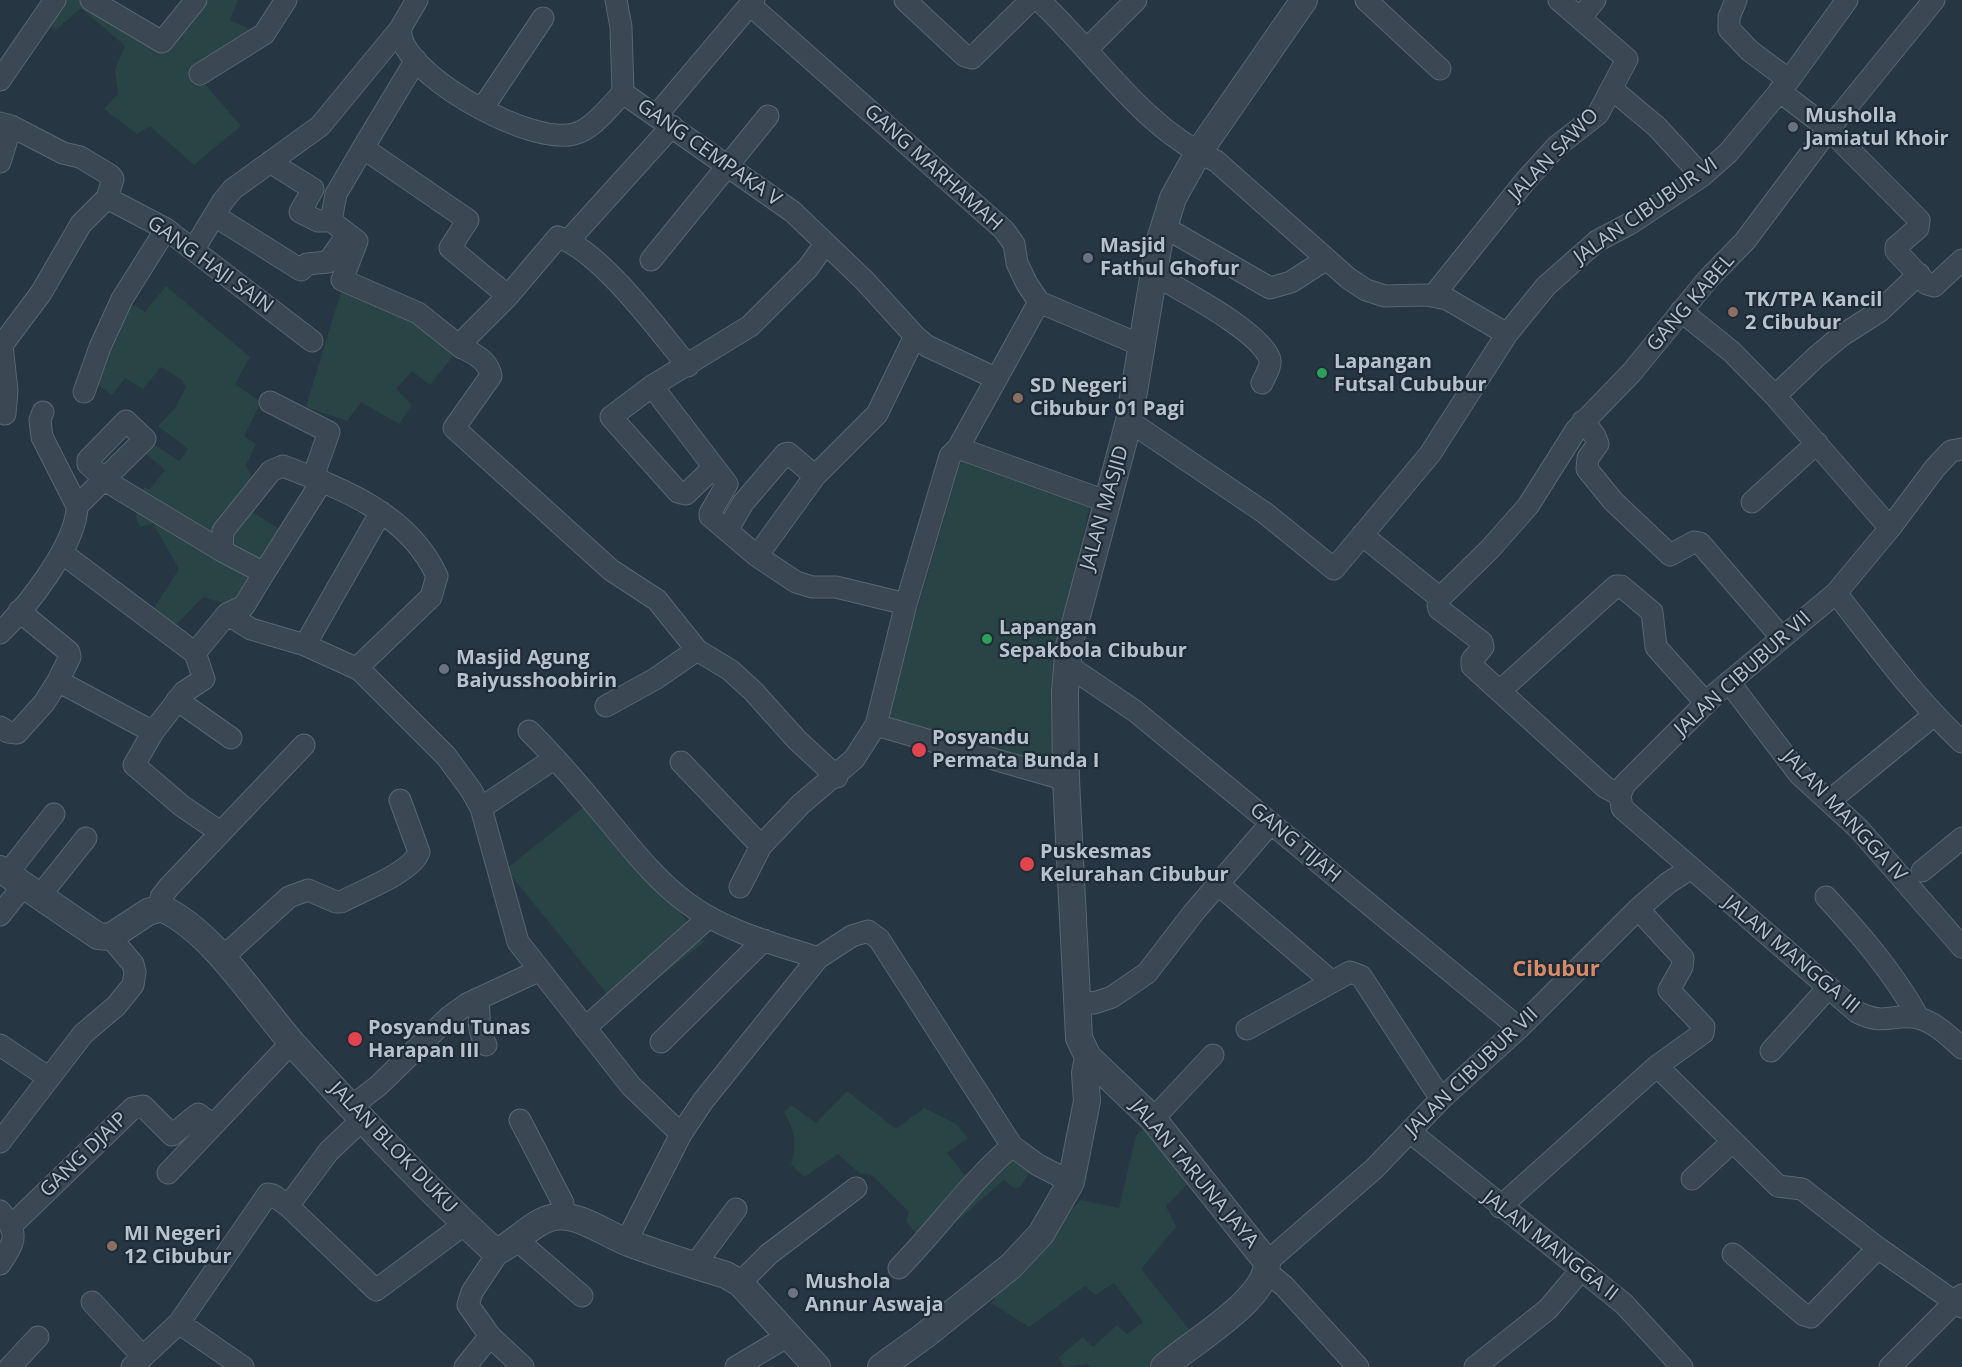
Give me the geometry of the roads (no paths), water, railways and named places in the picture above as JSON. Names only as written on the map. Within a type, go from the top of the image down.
[{"type":"street","points":[[0,80],[55,0]]},
{"type":"street","points":[[91,0],[162,42],[196,0]]},
{"type":"street","points":[[200,74],[264,34],[286,0]]},
{"type":"street","points":[[194,249],[234,189],[320,126],[400,29],[417,0]]},
{"type":"street","points":[[616,0],[621,27],[623,93]]},
{"type":"street","points":[[905,0],[965,56],[972,58],[1031,0]]},
{"type":"street","points":[[1039,0],[1133,100],[1198,153],[1216,161],[1348,278],[1376,293],[1396,297],[1433,296],[1459,304],[1507,334]]},
{"type":"street","points":[[1087,49],[1136,0]]},
{"type":"street","name":"JALAN MASJID","points":[[1088,1057],[1079,1038],[1066,780],[1067,665],[1081,593],[1129,421],[1164,227],[1173,198],[1198,153],[1304,0]]},
{"type":"street","points":[[1366,0],[1440,69]]},
{"type":"street","points":[[1558,0],[1581,17],[1595,0]]},
{"type":"street","points":[[1736,0],[1729,17],[1729,29],[1919,220],[1918,228],[1895,249],[1928,284],[1934,286],[1962,260]]},
{"type":"street","name":"JALAN CIBUBUR VI","points":[[1129,421],[1265,513],[1334,568],[1430,454],[1507,334],[1546,286],[1597,241],[1631,223],[1701,176],[1728,153],[1784,86],[1847,0]]},
{"type":"street","name":"GANG KABEL","points":[[1440,598],[1528,506],[1583,421],[1632,372],[1681,311],[1745,241],[1830,129],[1934,0]]},
{"type":"street","points":[[569,240],[664,121],[752,2]]},
{"type":"street","name":"GANG MARHAMAH","points":[[752,2],[1004,230],[1014,244],[1017,263],[1027,284],[1040,302]]},
{"type":"street","name":"JALAN SAWO","points":[[1433,296],[1526,180],[1557,146],[1591,121],[1613,90],[1628,57],[1581,17]]},
{"type":"street","points":[[482,109],[543,18]]},
{"type":"street","name":"GANG CEMPAKA V","points":[[400,29],[403,43],[416,60],[440,83],[503,122],[561,137],[578,134],[623,93],[793,212],[865,281],[927,346],[995,378]]},
{"type":"street","points":[[331,221],[336,194],[416,60]]},
{"type":"street","points":[[1613,90],[1657,128],[1701,176]]},
{"type":"street","points":[[651,260],[768,116]]},
{"type":"street","points":[[0,162],[6,125],[46,146],[80,157],[113,179],[107,198],[81,224],[41,293],[1,342],[5,414]]},
{"type":"street","points":[[363,148],[468,220],[450,248],[508,296]]},
{"type":"street","points":[[270,162],[313,189],[300,212],[318,221],[331,221],[357,241],[342,280],[418,314],[462,348],[473,353],[490,370],[491,376],[456,422],[454,428],[457,433],[611,570],[657,600],[697,650],[730,670],[753,691],[797,740],[837,777]]},
{"type":"street","name":"GANG HAJI SAIN","points":[[107,198],[166,229],[312,341]]},
{"type":"street","points":[[215,216],[301,270],[307,264],[328,262],[348,234]]},
{"type":"street","points":[[1164,227],[1270,288],[1291,282],[1325,260]]},
{"type":"street","points":[[84,392],[100,347],[122,299],[166,229]]},
{"type":"street","points":[[462,348],[467,338],[508,296],[555,238],[569,240],[595,261],[642,309],[688,366]]},
{"type":"street","points":[[714,467],[686,494],[682,494],[613,421],[612,415],[652,386],[750,327],[808,268],[825,244]]},
{"type":"street","points":[[1155,274],[1232,322],[1253,338],[1269,357],[1270,362],[1262,383]]},
{"type":"street","points":[[1775,396],[1816,357],[1841,336],[1880,311],[1919,274]]},
{"type":"street","points":[[740,887],[761,846],[801,804],[837,777],[862,749],[876,725],[906,604],[950,456],[958,448],[995,378],[1040,302],[1143,346]]},
{"type":"street","points":[[1681,311],[1732,352],[1775,396],[1890,528]]},
{"type":"street","points":[[757,556],[815,476],[877,414],[915,336]]},
{"type":"street","points":[[652,386],[727,484],[710,516],[757,556],[796,582],[812,586],[836,587],[906,604]]},
{"type":"street","points":[[195,653],[227,614],[244,606],[317,479],[330,436],[329,432],[270,402]]},
{"type":"street","points":[[43,412],[40,420],[42,437],[77,506]]},
{"type":"street","points":[[1583,421],[1596,436],[1598,444],[1588,458],[1587,469],[1613,501],[1670,555],[1694,542],[1700,543],[1782,638]]},
{"type":"street","points":[[1752,502],[1817,442]]},
{"type":"street","points":[[958,448],[1108,501]]},
{"type":"street","name":"JALAN CIBUBUR VII","points":[[1620,795],[1625,784],[1706,703],[1836,592],[1890,528],[1935,468],[1952,451],[1962,449]]},
{"type":"street","points":[[728,529],[743,503],[785,454],[788,453],[815,476]]},
{"type":"street","points":[[222,551],[223,531],[271,471],[283,466],[349,492],[381,512],[413,539],[428,557],[437,576],[431,597],[357,668]]},
{"type":"street","points":[[0,633],[62,553],[71,536],[77,506],[106,481],[222,551],[264,573]]},
{"type":"street","points":[[305,645],[381,512]]},
{"type":"street","points":[[1362,534],[1440,598],[1439,609],[1482,642],[1483,647],[1472,660],[1472,666],[1605,787],[1620,795],[1622,808],[1690,869]]},
{"type":"street","points":[[62,553],[195,653],[204,679],[177,700],[153,732],[134,765],[182,806],[220,832]]},
{"type":"street","points":[[1501,690],[1616,586],[1621,586],[1648,606],[1652,612],[1656,647],[1706,703]]},
{"type":"street","points":[[1836,592],[1934,715],[1962,742]]},
{"type":"street","points":[[0,727],[8,732],[17,733],[44,703],[70,657],[69,652],[19,611]]},
{"type":"street","points":[[227,614],[251,629],[305,645],[357,668],[446,756],[481,808],[518,942],[631,1086],[681,1134]]},
{"type":"street","points":[[606,706],[648,684],[697,650]]},
{"type":"street","name":"GANG TIJAH","points":[[1067,665],[1135,711],[1519,1028]]},
{"type":"street","points":[[58,681],[153,732]]},
{"type":"street","name":"JALAN MANGGA IV","points":[[1729,682],[1799,774],[1859,829],[1962,947]]},
{"type":"street","points":[[177,700],[231,738]]},
{"type":"street","points":[[1839,793],[1934,715]]},
{"type":"street","points":[[876,725],[1066,780]]},
{"type":"street","points":[[529,731],[555,758],[652,874],[688,904],[709,917],[764,940],[818,958]]},
{"type":"street","points":[[110,938],[148,912],[161,908],[161,897],[304,745]]},
{"type":"street","points":[[481,808],[555,758]]},
{"type":"street","points":[[681,762],[727,813],[761,846]]},
{"type":"street","points":[[222,958],[289,897],[308,890],[340,902],[399,873],[417,858],[419,852],[400,800]]},
{"type":"street","points":[[0,915],[54,814]]},
{"type":"street","points":[[1077,1001],[1094,1003],[1112,997],[1136,983],[1271,823]]},
{"type":"street","points":[[17,882],[86,838]]},
{"type":"street","points":[[1922,871],[1962,838]]},
{"type":"street","name":"JALAN CIBUBUR VII","points":[[1267,1267],[1342,1198],[1441,1099],[1519,1028],[1638,909],[1668,882],[1690,869]]},
{"type":"street","name":"JALAN MANGGA III","points":[[1690,869],[1827,989],[1869,1018],[1878,1021],[1918,1017]]},
{"type":"street","points":[[0,1142],[83,1034],[116,1006],[132,985],[135,972],[133,964],[110,938],[98,936],[87,930],[17,882]]},
{"type":"street","points":[[1218,884],[1332,982]]},
{"type":"street","points":[[1826,897],[1867,942],[1893,976],[1918,1017],[1942,1030],[1962,1048]]},
{"type":"street","name":"JALAN BLOK DUKU","points":[[161,908],[187,924],[222,958],[292,1042],[357,1113],[490,1247],[508,1245]]},
{"type":"street","points":[[1500,1207],[1657,1066],[1703,1033],[1704,1027],[1669,990],[1682,967],[1683,958],[1638,909]]},
{"type":"street","points":[[585,1028],[709,917]]},
{"type":"street","points":[[626,1242],[681,1134],[703,1101],[818,958],[852,936],[868,931],[879,939],[1012,1146],[1038,1165],[1071,1182]]},
{"type":"street","points":[[661,1042],[764,940]]},
{"type":"street","points":[[288,1206],[378,1086],[449,1017],[477,999],[540,970]]},
{"type":"street","points":[[1247,1029],[1350,972],[1356,972],[1361,976],[1441,1099]]},
{"type":"street","points":[[1771,1052],[1827,989]]},
{"type":"street","points":[[477,999],[480,1013],[477,1029],[486,1045]]},
{"type":"street","points":[[168,1173],[292,1042]]},
{"type":"street","points":[[0,1045],[49,1078]]},
{"type":"street","points":[[1153,1119],[1213,1055]]},
{"type":"street","points":[[880,1367],[924,1336],[1025,1252],[1041,1234],[1071,1182],[1087,1101],[1085,1073],[1088,1057]]},
{"type":"street","name":"JALAN TARUNA JAYA","points":[[1088,1057],[1153,1119],[1267,1267],[1244,1305],[1164,1367]]},
{"type":"street","points":[[1657,1066],[1775,1184],[1802,1189],[1878,1248],[1960,1302],[1890,1367]]},
{"type":"street","name":"GANG DJAIP","points":[[6,1218],[133,1108],[143,1106],[172,1135],[198,1114],[213,1125]]},
{"type":"street","points":[[520,1120],[563,1203],[562,1216]]},
{"type":"street","name":"JALAN MANGGA II","points":[[1410,1132],[1500,1207],[1623,1304],[1682,1367]]},
{"type":"street","points":[[1692,1179],[1733,1141]]},
{"type":"street","points":[[899,1268],[932,1234],[985,1169],[1012,1146]]},
{"type":"street","points":[[740,1283],[769,1254],[856,1188]]},
{"type":"street","points":[[92,1302],[137,1362],[179,1323],[265,1196],[273,1195],[288,1206],[376,1290],[466,1222]]},
{"type":"street","points":[[694,1266],[736,1209]]},
{"type":"street","points":[[523,1367],[490,1336],[468,1305],[472,1292],[508,1245],[542,1222],[562,1216],[626,1242],[726,1275],[740,1283],[799,1348],[736,1367]]},
{"type":"street","points":[[0,1264],[14,1240],[6,1218]]},
{"type":"street","points":[[508,1245],[582,1296]]},
{"type":"street","points":[[1733,1254],[1804,1315],[1811,1317],[1878,1248]]},
{"type":"street","points":[[1267,1267],[1358,1367]]},
{"type":"street","points":[[1475,1367],[1548,1309],[1581,1270]]},
{"type":"street","points":[[179,1323],[243,1367]]},
{"type":"street","points":[[465,1367],[490,1336]]},
{"type":"street","points":[[10,1367],[38,1337]]},
{"type":"place","name":"Musholla Jamiatul Khoir","points":[[1793,127]]},
{"type":"place","name":"Masjid Fathul Ghofur","points":[[1088,258]]},
{"type":"place","name":"TK/TPA Kancil 2 Cibubur","points":[[1733,312]]},
{"type":"place","name":"Lapangan Futsal Cububur","points":[[1322,373]]},
{"type":"place","name":"SD Negeri Cibubur 01 Pagi","points":[[1018,398]]},
{"type":"place","name":"Lapangan Sepakbola Cibubur","points":[[987,639]]},
{"type":"place","name":"Masjid Agung Baiyusshoobirin","points":[[444,669]]},
{"type":"place","name":"Posyandu Permata Bunda I","points":[[919,750]]},
{"type":"place","name":"Puskesmas Kelurahan Cibubur","points":[[1027,864]]},
{"type":"place","name":"Posyandu Tunas Harapan III","points":[[355,1039]]},
{"type":"place","name":"MI Negeri 12 Cibubur","points":[[112,1246]]},
{"type":"place","name":"Mushola Annur Aswaja","points":[[793,1293]]},
{"type":"district","name":"Cibubur","points":[[1556,970]]}]
